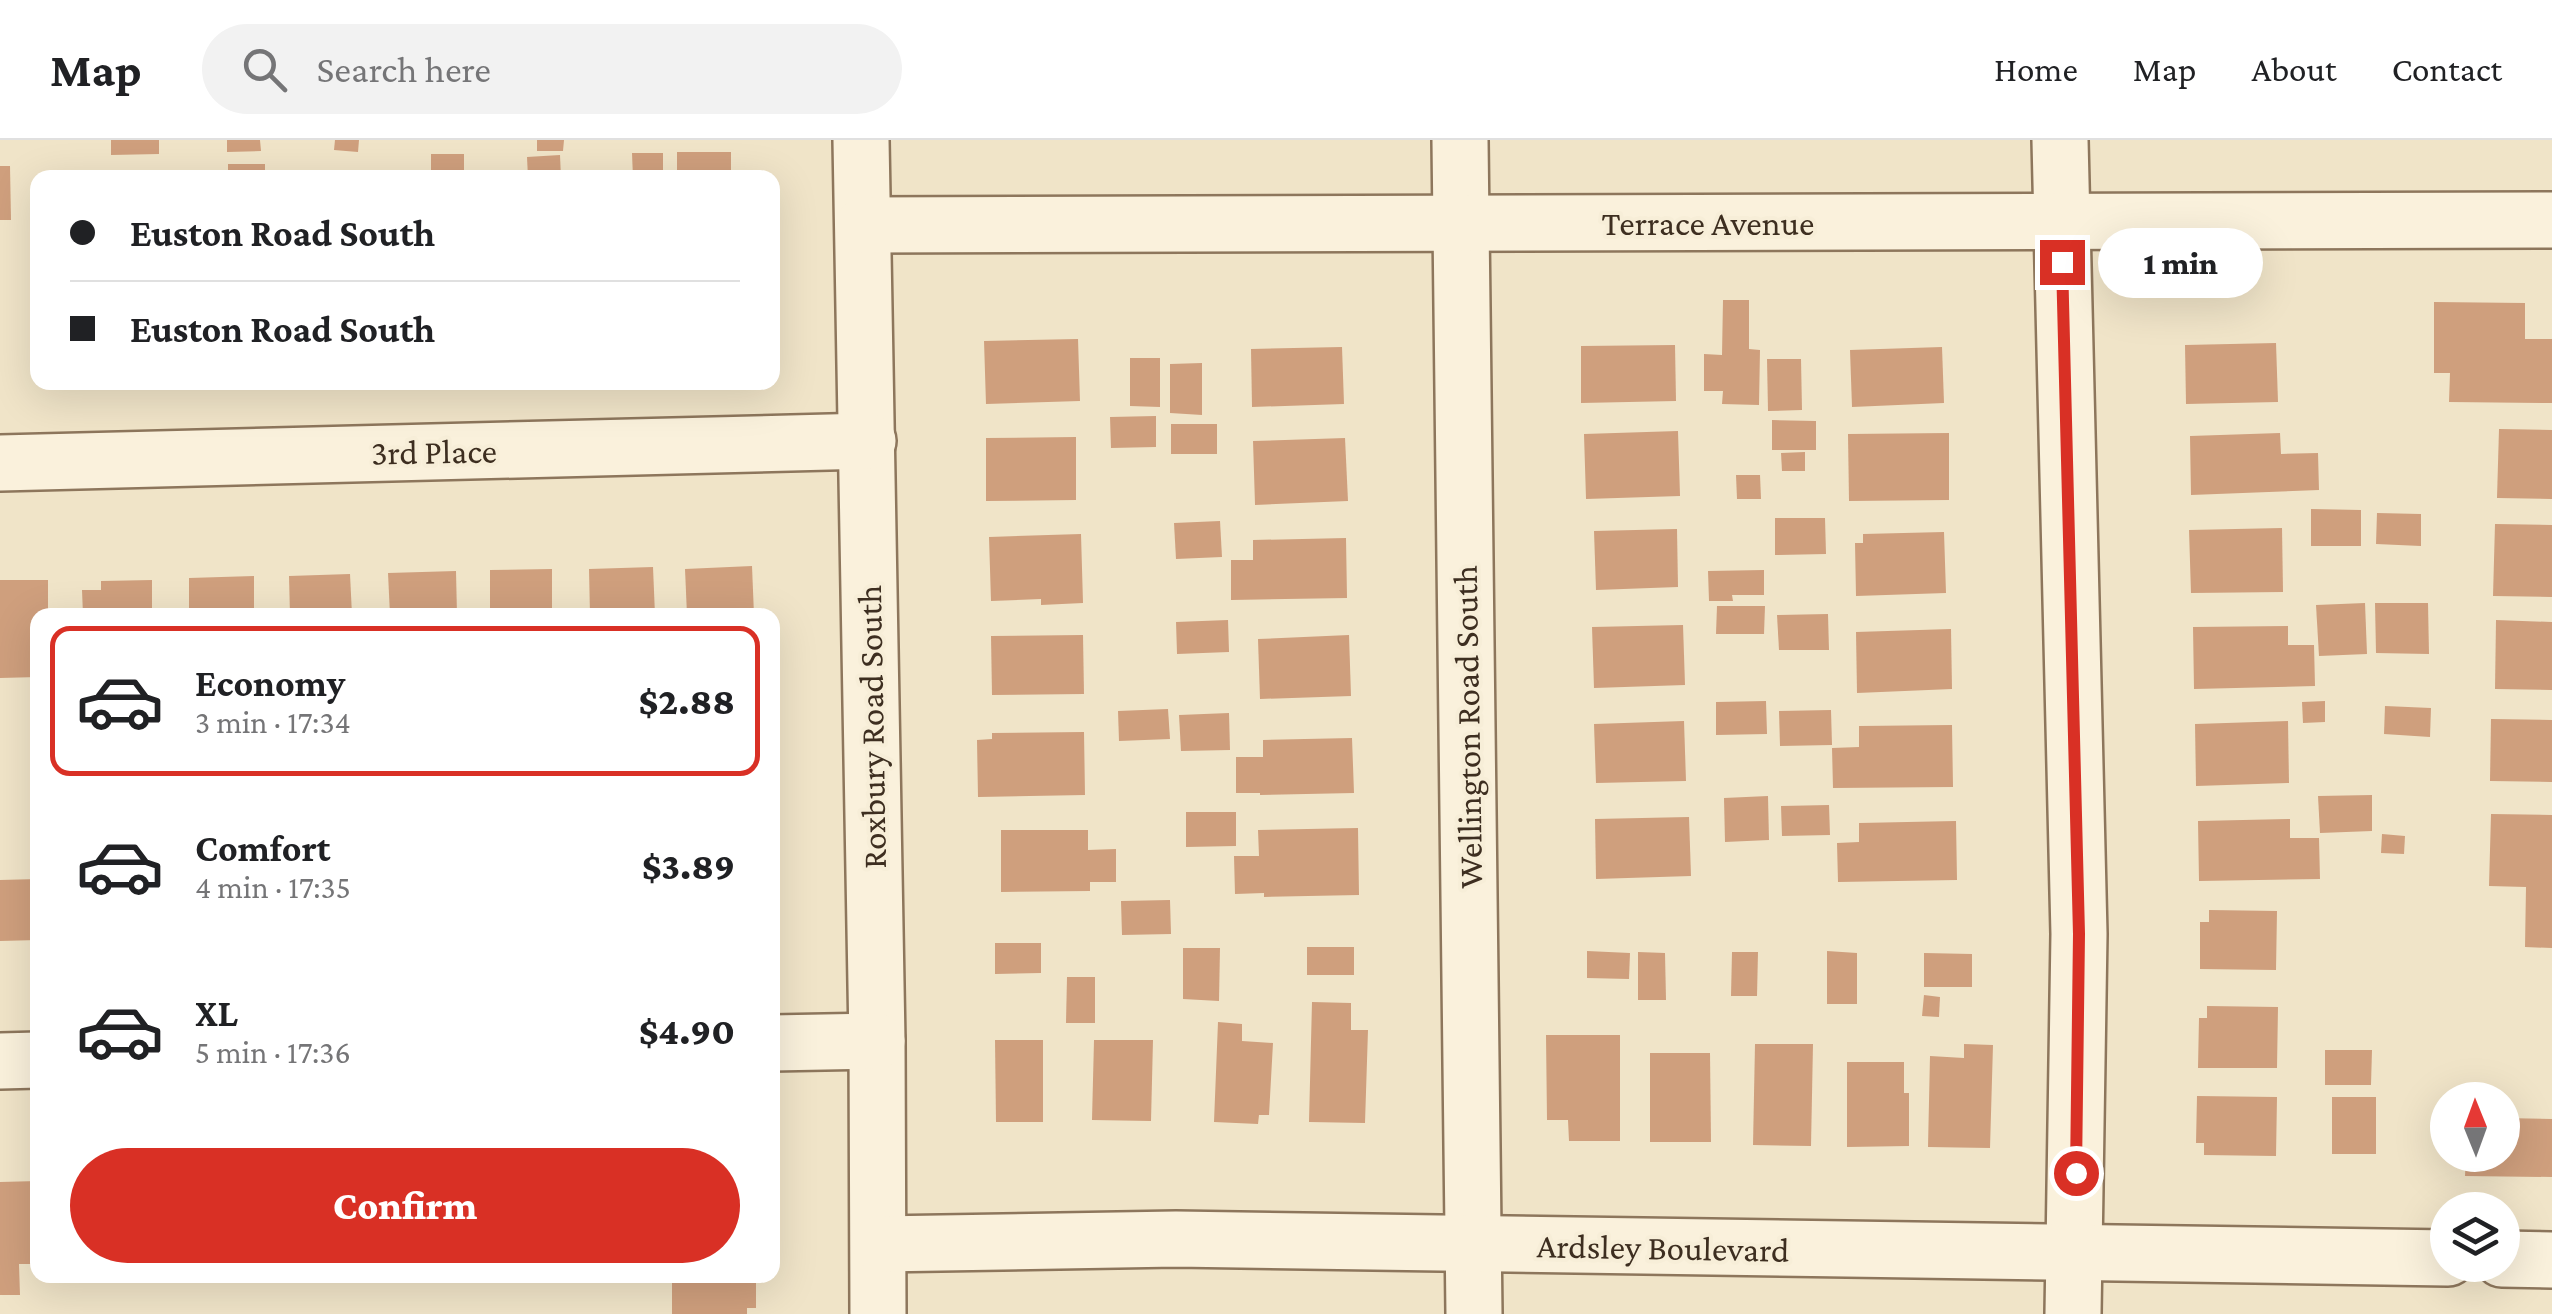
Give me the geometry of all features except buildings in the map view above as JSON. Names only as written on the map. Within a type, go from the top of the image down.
[{"type":"street","name":"Roxbury Road South","points":[[861,140],[880,1244],[878,1314]]},
{"type":"street","name":"Wellington Road South","points":[[1460,140],[1474,1314]]},
{"type":"street","points":[[2060,140],[2079,934],[2074,1314]]},
{"type":"street","name":"Terrace Avenue","points":[[864,226],[2552,220]]},
{"type":"street","name":"3rd Place","points":[[0,463],[868,442]]},
{"type":"street","points":[[780,1043],[877,1041]]},
{"type":"street","points":[[0,1061],[30,1060]]},
{"type":"street","name":"Ardsley Boulevard","points":[[880,1244],[1176,1239],[2430,1258]]},
{"type":"street","points":[[2520,1259],[2552,1260]]},
{"type":"route","points":[[2062,262],[2079,934],[2076,1173]]}]
